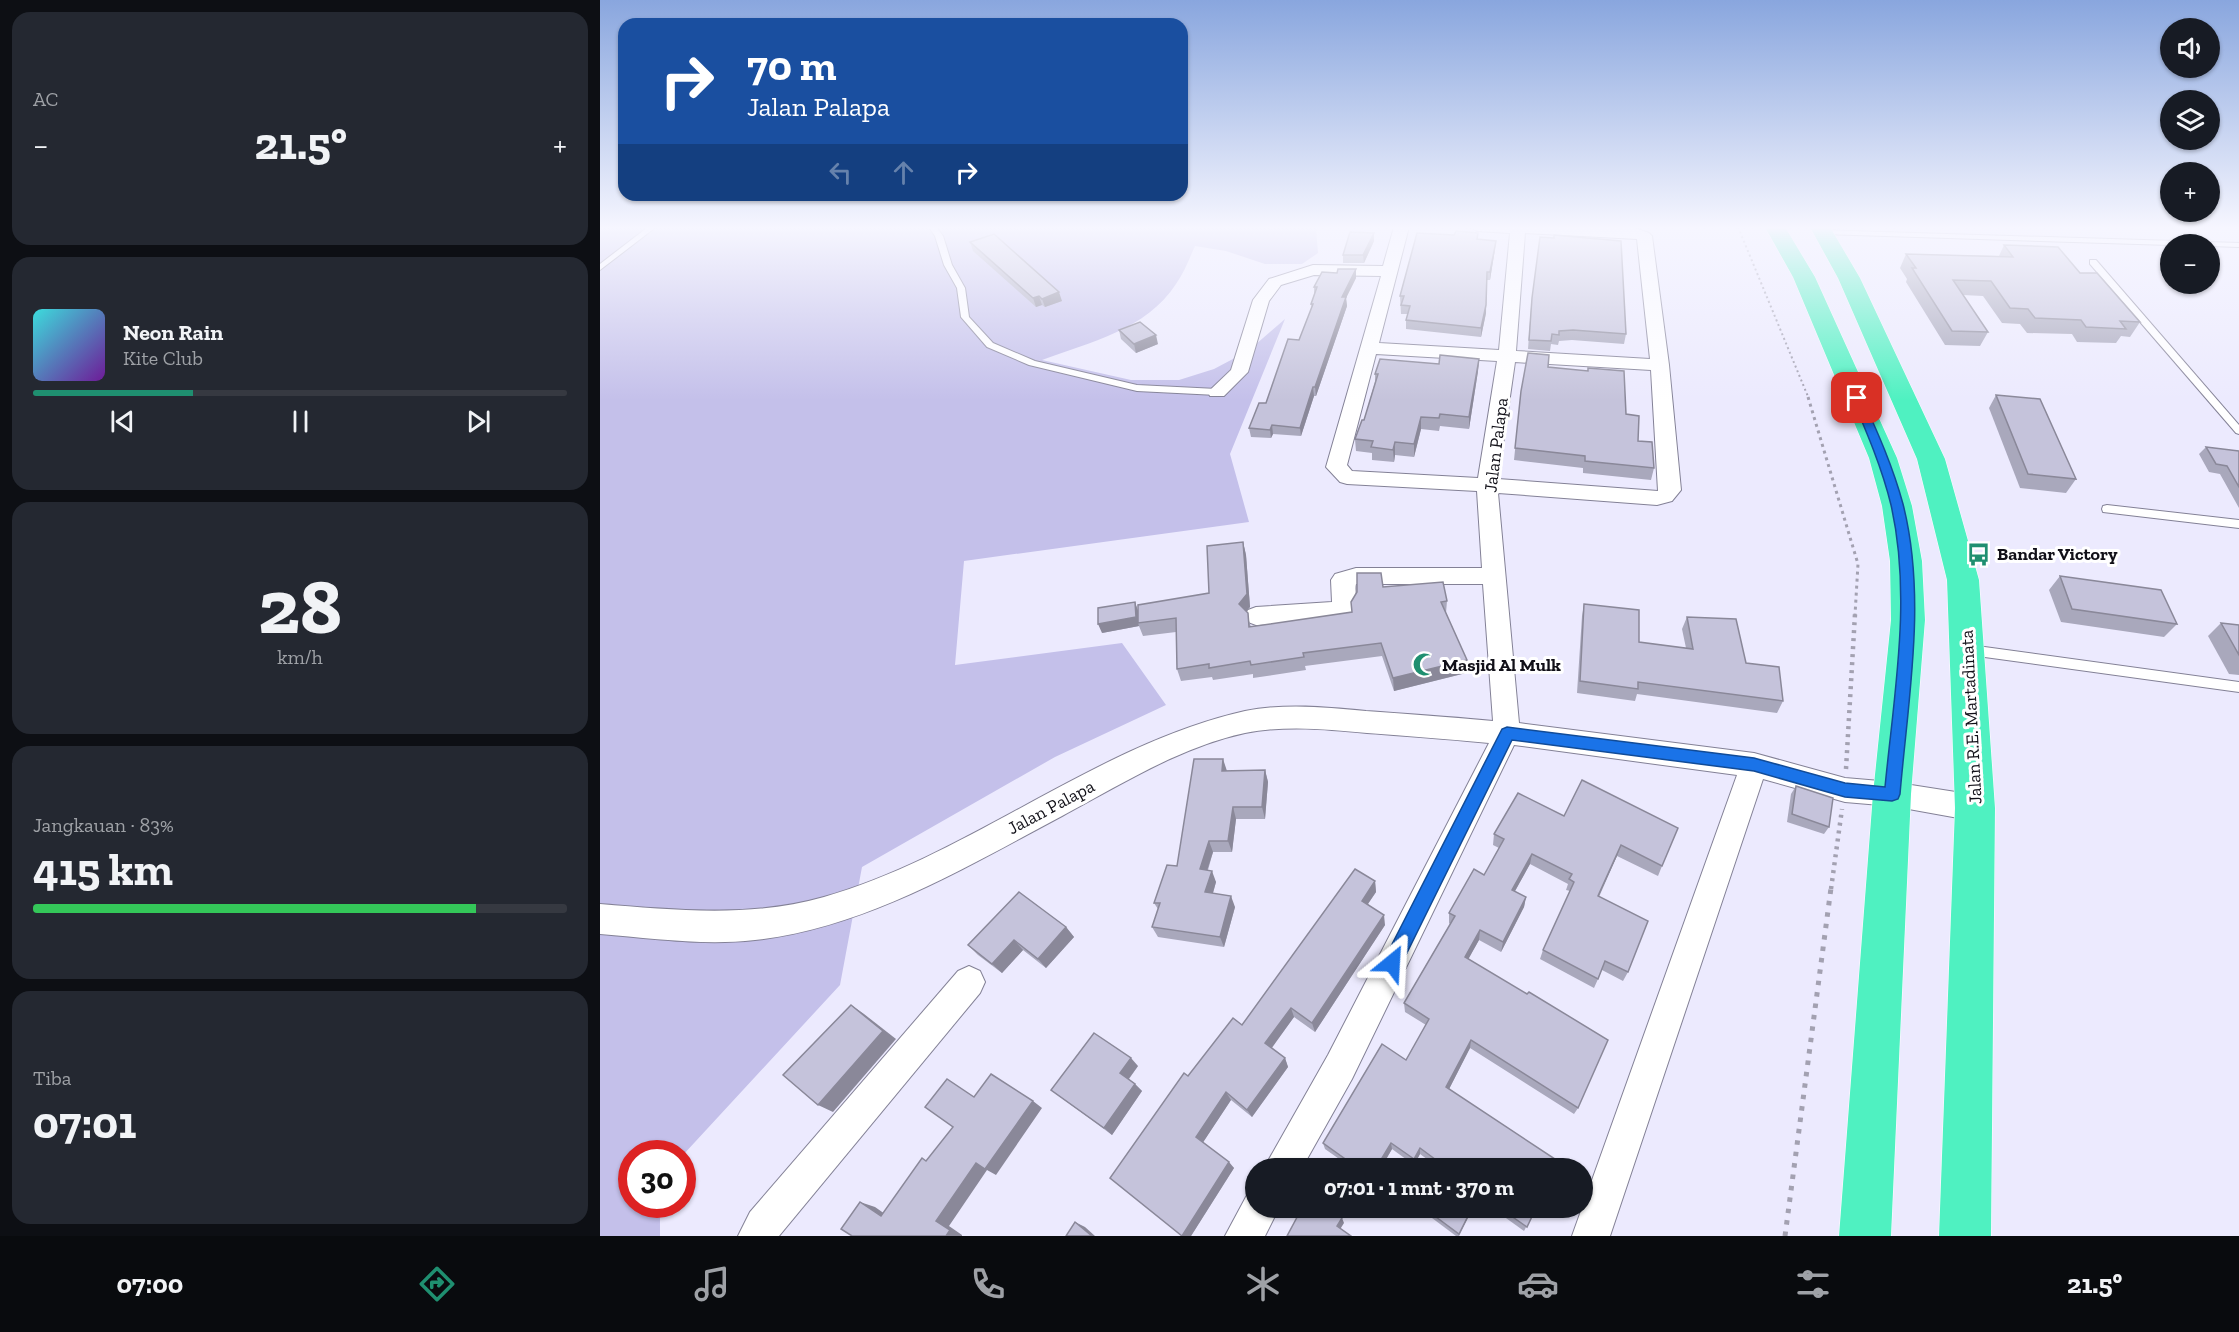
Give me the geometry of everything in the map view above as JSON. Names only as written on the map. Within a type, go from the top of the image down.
[{"type":"highway","points":[[1807,285],[1883,458],[1901,528],[1906,561],[1908,620],[1892,794],[1865,1236]]},
{"type":"highway","name":"Jalan R.E. Martadinata","points":[[1852,285],[1931,459],[1963,579],[1969,650],[1975,808],[1965,1236]]},
{"type":"street","points":[[1217,392],[1239,372],[1260,300],[1273,285]]},
{"type":"street","points":[[1387,285],[1371,348],[1336,467],[1347,477],[1657,498],[1665,496],[1670,490],[1660,365],[1650,285]]},
{"type":"street","name":"Jalan Palapa","points":[[1507,734],[1487,485],[1507,357],[1513,285]]},
{"type":"street","points":[[1371,348],[1660,365]]},
{"type":"street","points":[[1256,616],[1339,610],[1344,603],[1342,580],[1356,576],[1496,576]]},
{"type":"street","name":"Jalan Palapa","points":[[600,919],[724,926],[755,925],[823,912],[887,889],[984,842],[1139,761],[1188,740],[1246,722],[1311,717],[1507,734],[1754,765],[1845,790],[1892,794],[1975,808]]},
{"type":"street","points":[[1288,1158],[1340,1067],[1507,734]]},
{"type":"street","points":[[1591,1236],[1754,765]]},
{"type":"street","points":[[757,1236],[763,1225],[969,981]]},
{"type":"street","points":[[1244,1236],[1254,1218]]},
{"type":"lane","points":[[959,285],[965,317],[990,345],[1032,363],[1137,388],[1217,392]]},
{"type":"lane","points":[[2113,285],[2239,431]]},
{"type":"lane","points":[[2107,509],[2239,524]]},
{"type":"lane","points":[[1969,650],[2239,687]]},
{"type":"path","points":[[1762,285],[1805,386],[1858,564],[1845,790],[1785,1236]]},
{"type":"shaded area","points":[[600,285],[1175,285],[1164,300],[1133,324],[1098,340],[1042,360],[1131,380],[1179,380],[1214,369],[1248,351],[1285,319],[1230,454],[1249,522],[964,561],[955,665],[1122,643],[1166,705],[1055,757],[862,867],[840,985],[696,1141],[618,1140],[618,1218],[660,1218],[660,1236],[600,1236]]},
{"type":"building","points":[[1018,285],[1051,285],[1059,292],[1042,299],[1039,296],[1033,298]]},
{"type":"building","points":[[1315,285],[1348,285],[1342,297],[1346,297],[1300,428],[1272,425],[1270,430],[1249,428],[1259,403],[1266,403],[1288,339],[1299,340],[1313,304],[1311,304],[1317,287],[1314,287]]},
{"type":"building","points":[[1403,285],[1487,285],[1486,305],[1481,328],[1406,320],[1410,306],[1401,305],[1404,296],[1400,296]]},
{"type":"building","points":[[1534,285],[1623,285],[1626,334],[1573,330],[1559,331],[1559,335],[1552,334],[1551,341],[1529,340]]},
{"type":"building","points":[[1923,285],[1956,285],[1988,332],[1952,331]]},
{"type":"building","points":[[1994,285],[2107,285],[2140,322],[2120,321],[2126,329],[2086,327],[2081,320],[2035,318],[2028,309],[2010,308]]},
{"type":"building","points":[[1140,322],[1156,335],[1134,344],[1119,330]]},
{"type":"building","points":[[1528,353],[1549,355],[1548,367],[1588,371],[1588,368],[1624,371],[1626,414],[1639,416],[1638,441],[1652,442],[1654,468],[1585,461],[1585,456],[1515,448]]},
{"type":"building","points":[[1440,355],[1479,359],[1469,417],[1440,414],[1439,418],[1421,417],[1414,444],[1395,442],[1393,450],[1371,447],[1373,441],[1355,439],[1362,420],[1364,420],[1378,374],[1375,374],[1380,359],[1439,364]]},
{"type":"building","points":[[1996,395],[2040,399],[2076,479],[2028,474]]},
{"type":"building","points":[[2206,447],[2239,451],[2239,487],[2227,466],[2216,464]]},
{"type":"building","points":[[1243,542],[1247,594],[1239,604],[1248,613],[1249,627],[1352,612],[1351,602],[1357,592],[1357,573],[1381,573],[1383,587],[1443,582],[1447,601],[1441,602],[1467,660],[1393,678],[1381,643],[1303,653],[1304,657],[1251,665],[1250,661],[1209,668],[1209,664],[1177,669],[1176,618],[1138,623],[1138,605],[1209,593],[1207,546]]},
{"type":"building","points":[[2060,576],[2161,590],[2177,624],[2072,609]]},
{"type":"building","points":[[1135,602],[1136,617],[1098,624],[1098,608]]},
{"type":"building","points":[[1584,604],[1639,610],[1639,642],[1693,649],[1687,617],[1736,619],[1746,663],[1779,667],[1783,701],[1638,682],[1638,689],[1580,681]]},
{"type":"building","points":[[2221,623],[2239,625],[2239,655]]},
{"type":"building","points":[[1194,759],[1223,759],[1222,771],[1265,770],[1262,807],[1233,807],[1228,841],[1209,841],[1200,869],[1212,871],[1205,892],[1231,896],[1220,937],[1152,927],[1160,903],[1154,903],[1167,865],[1177,866]]},
{"type":"building","points":[[1582,780],[1678,828],[1662,866],[1621,845],[1598,896],[1648,921],[1628,972],[1605,961],[1598,979],[1543,950],[1574,882],[1569,879],[1572,874],[1532,854],[1512,890],[1526,897],[1503,942],[1480,930],[1465,957],[1527,994],[1529,992],[1608,1040],[1578,1108],[1471,1040],[1446,1087],[1553,1158],[1434,1158],[1420,1148],[1413,1158],[1391,1143],[1382,1158],[1344,1158],[1323,1143],[1382,1044],[1406,1060],[1429,1019],[1404,1003],[1455,916],[1449,913],[1474,869],[1484,875],[1504,839],[1494,834],[1518,793],[1564,816]]},
{"type":"building","points":[[1796,786],[1833,798],[1829,827],[1792,814]]},
{"type":"building","points":[[1355,869],[1375,881],[1362,901],[1384,915],[1312,1023],[1291,1008],[1265,1043],[1285,1058],[1247,1110],[1226,1092],[1196,1137],[1229,1162],[1182,1236],[1110,1178],[1184,1073],[1188,1076],[1233,1018],[1242,1025]]},
{"type":"building","points":[[1019,892],[1066,927],[1038,959],[1014,940],[992,964],[968,945]]},
{"type":"building","points":[[851,1005],[883,1031],[818,1105],[783,1075]]},
{"type":"building","points":[[1094,1033],[1131,1058],[1120,1073],[1135,1084],[1104,1128],[1051,1090]]},
{"type":"building","points":[[991,1074],[1033,1101],[985,1169],[976,1163],[936,1221],[950,1230],[946,1236],[852,1236],[841,1229],[860,1202],[881,1216],[922,1158],[926,1161],[953,1127],[925,1107],[947,1079],[974,1097]]},
{"type":"building","points":[[1297,1218],[1342,1218],[1337,1226],[1351,1236],[1287,1236]]},
{"type":"building","points":[[1437,1218],[1467,1218],[1459,1234]]},
{"type":"building","points":[[1514,1218],[1531,1218],[1527,1227]]},
{"type":"building","points":[[1075,1222],[1092,1236],[1066,1236]]},
{"type":"place","name":"Bandar Victory","points":[[1979,554]]},
{"type":"place","name":"Masjid Al Mulk","points":[[1424,665]]},
{"type":"route","points":[[1392,963],[1507,734],[1754,765],[1845,790],[1892,794],[1908,620],[1906,561],[1897,506],[1883,458],[1857,398]]}]
